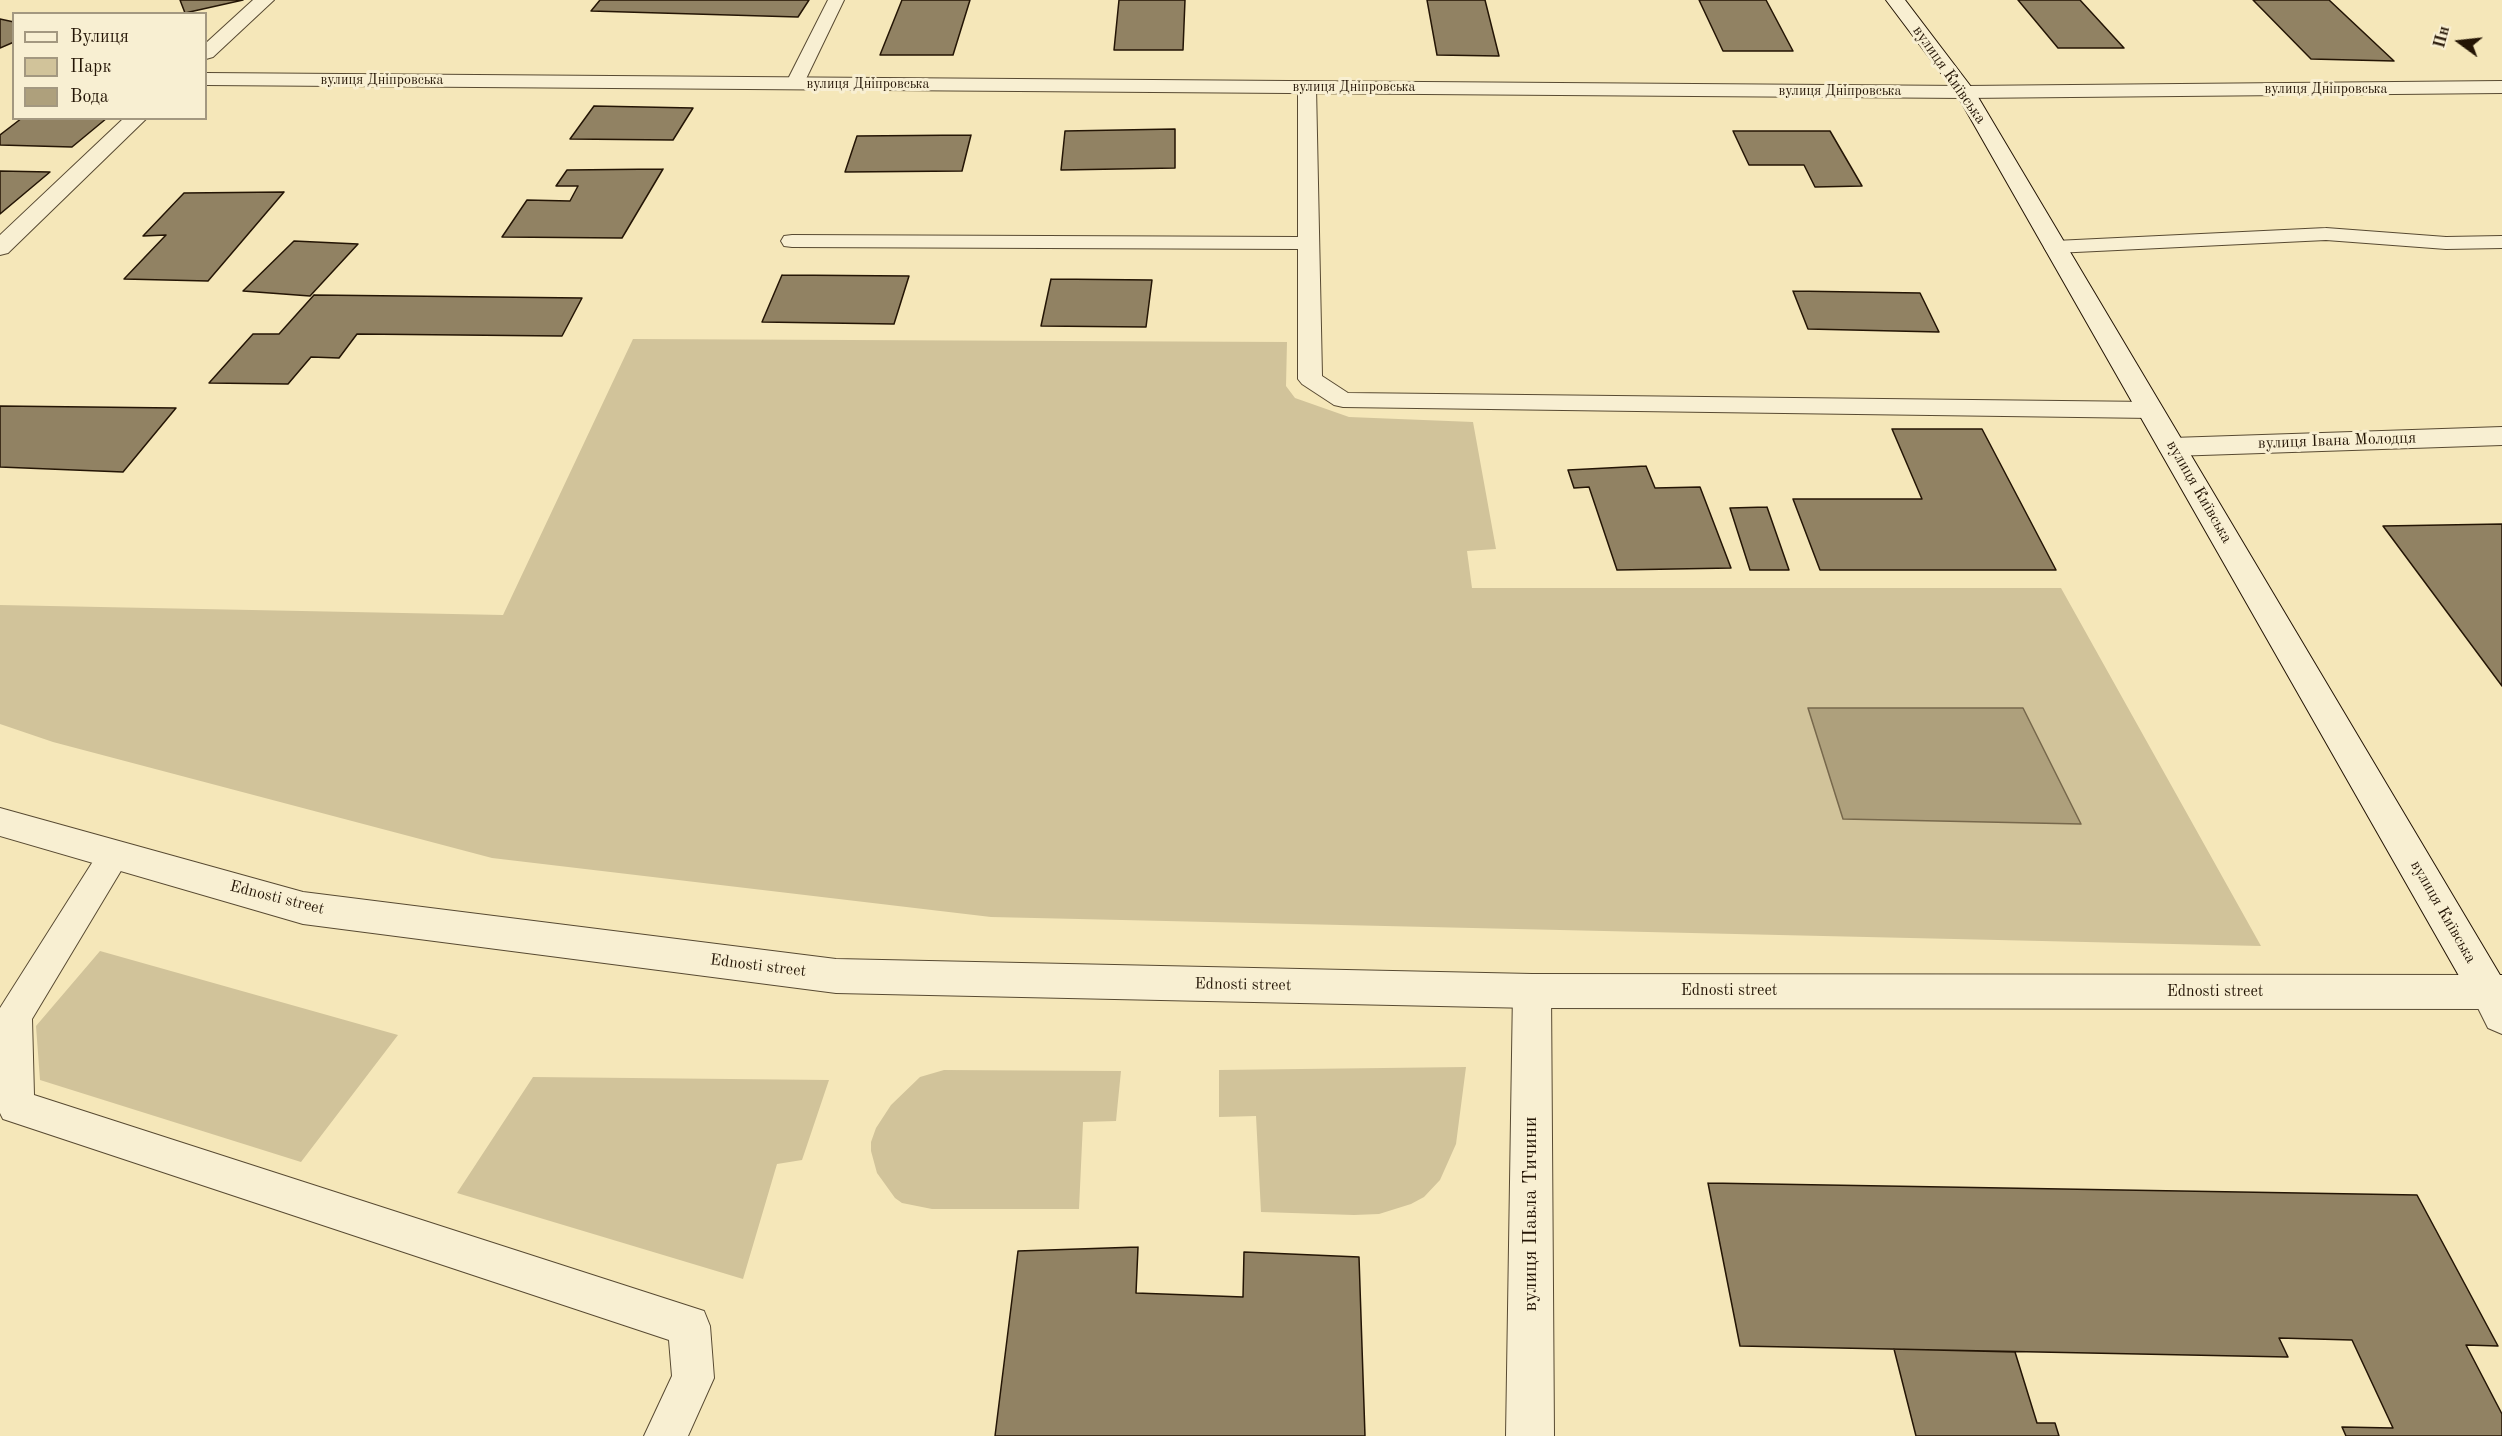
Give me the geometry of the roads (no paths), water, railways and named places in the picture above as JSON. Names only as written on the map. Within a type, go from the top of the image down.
[{"type":"street","points":[[207,52],[245,15],[265,0]]},
{"type":"street","name":"вулиця Київська","points":[[1895,0],[1965,92],[2498,1000]]},
{"type":"street","name":"вулиця Дніпровська","points":[[207,79],[1965,92],[2502,87]]},
{"type":"street","points":[[0,248],[135,120]]},
{"type":"street","name":"вулиця Івана Молодця","points":[[2172,447],[2502,436]]},
{"type":"street","name":"Ednosti street","points":[[0,822],[303,908],[836,976],[1532,991],[2498,1000]]},
{"type":"street","name":"вулиця Павла Тичини","points":[[1530,1436],[1532,991]]},
{"type":"lane","points":[[795,83],[836,0]]},
{"type":"lane","points":[[1307,87],[1310,380],[1343,400],[2151,410]]},
{"type":"lane","points":[[2055,247],[2325,234],[2446,243],[2502,242]]},
{"type":"lane","points":[[792,241],[1308,243]]},
{"type":"lane","points":[[115,854],[14,1016],[16,1107],[688,1326],[693,1378],[666,1436]]},
{"type":"water","points":[[1808,708],[2023,708],[2081,824],[1843,819]]}]
